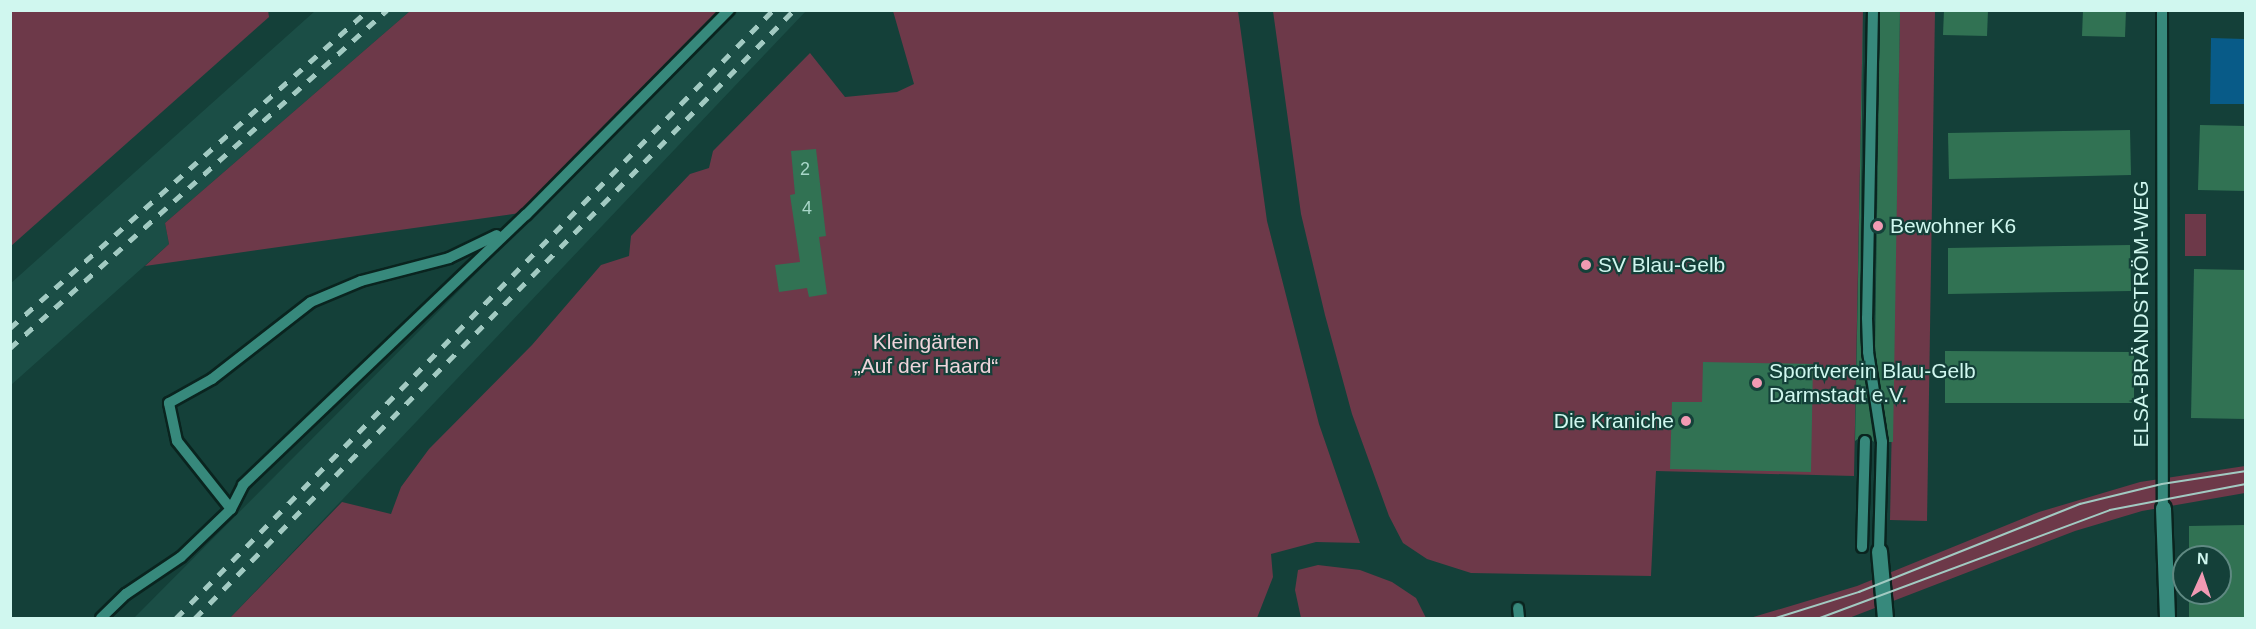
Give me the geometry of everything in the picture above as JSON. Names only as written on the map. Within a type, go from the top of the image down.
[{"type":"street","name":"ELSA-BRÄNDSTRÖM-WEG","points":[[2163,508],[2167,618]]},
{"type":"street","points":[[1880,551],[1885,618]]},
{"type":"lane","points":[[100,618],[126,594],[181,558],[231,508],[243,484],[506,231],[729,10]]},
{"type":"lane","points":[[1873,10],[1867,318],[1882,442],[1880,551]]},
{"type":"lane","name":"ELSA-BRÄNDSTRÖM-WEG","points":[[2162,10],[2163,508]]},
{"type":"lane","points":[[231,508],[177,441],[169,403],[212,379],[311,302],[361,280],[449,258],[506,231]]},
{"type":"lane","points":[[1862,547],[1865,441]]},
{"type":"shaded area","points":[[315,11],[410,11],[165,223],[169,244],[11,385],[10,284]]},
{"type":"shaded area","points":[[737,11],[806,11],[230,618],[134,618]]},
{"type":"green space","points":[[11,10],[268,10],[269,17],[11,246]]},
{"type":"green space","points":[[410,11],[722,11],[520,213],[145,266],[169,244],[165,223]]},
{"type":"green space","name":"Kleingärten „Auf der Haard“","points":[[893,11],[1238,11],[1267,221],[1319,424],[1360,543],[1316,542],[1271,554],[1273,577],[1257,618],[230,618],[342,502],[391,514],[401,487],[429,449],[532,345],[601,265],[629,256],[631,236],[690,174],[709,168],[713,151],[810,53],[845,97],[897,92],[914,84]]},
{"type":"green space","name":"SV Blau-Gelb","points":[[1273,11],[1863,11],[1854,476],[1656,471],[1651,576],[1471,573],[1427,559],[1403,543],[1389,516],[1352,414],[1325,315],[1301,214]]},
{"type":"green space","points":[[1900,11],[1935,11],[1927,521],[1890,520]]},
{"type":"green space","points":[[2185,214],[2206,214],[2206,256],[2185,256]]},
{"type":"green space","points":[[2245,466],[2245,493],[2142,511],[2075,531],[1849,618],[1750,618],[1857,586],[2039,512],[2140,482]]},
{"type":"green space","points":[[1318,565],[1360,570],[1392,582],[1416,598],[1426,618],[1301,618],[1295,590],[1298,570]]},
{"type":"water","points":[[2211,38],[2245,39],[2245,104],[2210,104]]},
{"type":"building","points":[[1863,10],[1860,318],[1861,353],[1874,442],[1865,434],[1855,441]]},
{"type":"building","points":[[1880,10],[1900,10],[1893,442],[1889,442],[1875,351]]},
{"type":"building","points":[[1944,10],[1988,10],[1987,36],[1943,35]]},
{"type":"building","points":[[2083,10],[2126,10],[2125,37],[2082,36]]},
{"type":"building","points":[[2200,125],[2246,126],[2246,191],[2198,190]]},
{"type":"building","points":[[2130,130],[2131,175],[1949,179],[1948,133]]},
{"type":"building","points":[[816,149],[826,236],[819,237],[827,294],[809,297],[807,288],[779,292],[775,265],[800,262],[790,195],[795,194],[791,151]]},
{"type":"building","points":[[2130,245],[2131,291],[1948,294],[1948,248]]},
{"type":"building","points":[[2194,269],[2246,270],[2246,419],[2191,418]]},
{"type":"building","points":[[1945,351],[2134,352],[2134,403],[1945,403]]},
{"type":"building","name":"Sportverein Blau-Gelb Darmstadt e.V.","points":[[1703,362],[1813,364],[1811,472],[1670,469],[1672,402],[1702,402]]},
{"type":"building","points":[[2246,525],[2246,618],[2189,618],[2189,605],[2232,605],[2232,545],[2189,545],[2189,526]]},
{"type":"tram line","points":[[1776,618],[1859,592],[2080,504],[2162,484],[2246,471]]},
{"type":"tram line","points":[[1820,618],[2110,510],[2246,484]]},
{"type":"railway","points":[[10,328],[368,10]]},
{"type":"railway","points":[[10,348],[387,10]]},
{"type":"railway","points":[[176,618],[773,10]]},
{"type":"railway","points":[[195,618],[794,10]]},
{"type":"place","name":"Bewohner K6","points":[[1878,226]]},
{"type":"place","name":"SV Blau-Gelb","points":[[1586,265]]},
{"type":"place","name":"Sportverein Blau-Gelb Darmstadt e.V.","points":[[1757,383]]},
{"type":"place","name":"Die Kraniche","points":[[1686,421]]}]
